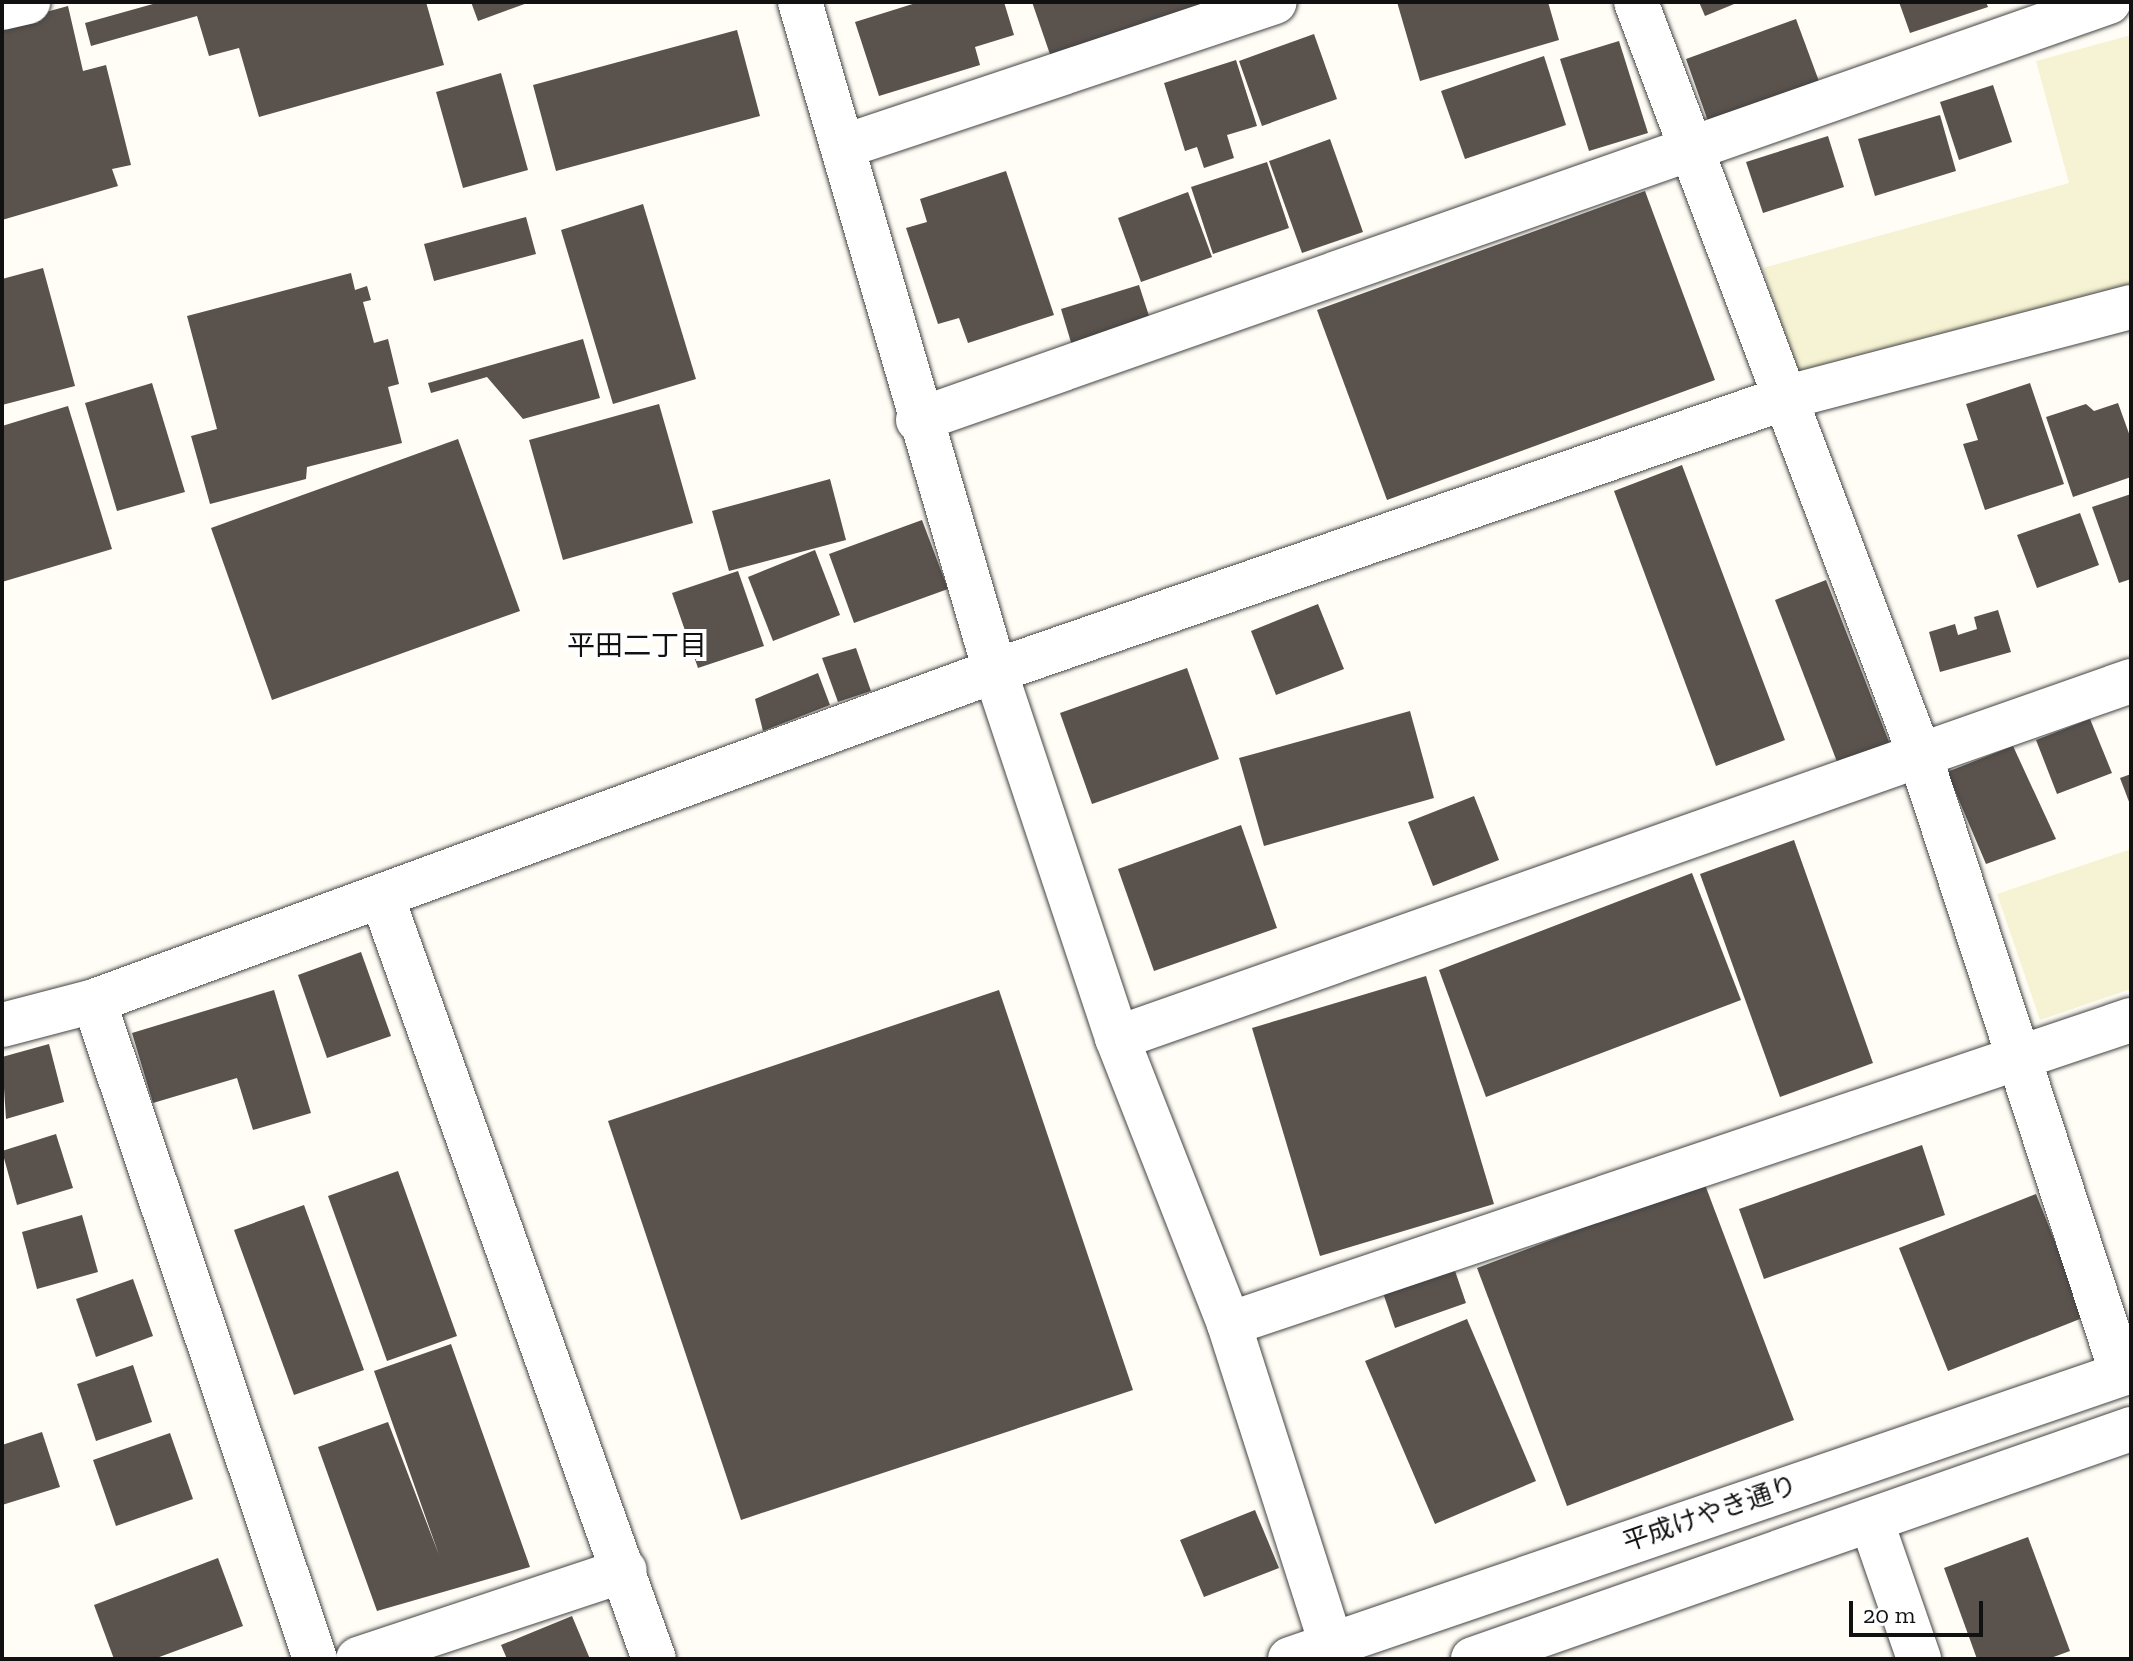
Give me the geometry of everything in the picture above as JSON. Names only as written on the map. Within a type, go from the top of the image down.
[{"type":"street","points":[[2,8],[28,2]]},
{"type":"street","points":[[800,2],[845,146],[918,420],[995,671],[1117,1038],[1229,1324],[1331,1644]]},
{"type":"street","points":[[845,146],[1275,2]]},
{"type":"street","points":[[1636,2],[1688,150],[1788,397],[1919,753],[2018,1059],[2127,1372]]},
{"type":"street","points":[[918,420],[2109,2]]},
{"type":"street","points":[[2,1025],[94,1001],[995,671],[1788,397],[2131,307]]},
{"type":"street","points":[[1117,1038],[1919,753],[2131,681]]},
{"type":"street","points":[[382,897],[625,1570],[654,1659]]},
{"type":"street","points":[[94,1001],[315,1659]]},
{"type":"street","points":[[1229,1324],[2131,1020]]},
{"type":"street","name":"平成けやき通り","points":[[1290,1659],[2127,1372]]},
{"type":"street","points":[[1473,1659],[2131,1429]]},
{"type":"street","points":[[1871,1520],[1919,1659]]},
{"type":"street","points":[[358,1659],[625,1570]]},
{"type":"shaded area","points":[[2131,35],[2131,287],[1795,380],[1763,268],[2069,183],[2036,61]]},
{"type":"shaded area","points":[[2131,849],[2131,989],[2040,1020],[1997,894]]},
{"type":"building","points":[[160,2],[426,2],[444,65],[259,117],[239,48],[209,56],[197,16],[91,46],[85,23]]},
{"type":"building","points":[[471,2],[530,2],[478,21]]},
{"type":"building","points":[[919,2],[1004,2],[1014,35],[975,47],[980,65],[879,96],[855,22]]},
{"type":"building","points":[[1032,2],[1206,2],[1208,9],[1053,63]]},
{"type":"building","points":[[1397,2],[1548,2],[1559,40],[1420,81]]},
{"type":"building","points":[[1699,2],[1739,2],[1705,16]]},
{"type":"building","points":[[1899,2],[1986,2],[1988,7],[1910,33]]},
{"type":"building","points":[[68,6],[83,71],[106,65],[131,165],[112,169],[118,186],[2,220],[2,24]]},
{"type":"building","points":[[1796,19],[1820,84],[1709,124],[1686,59]]},
{"type":"building","points":[[737,30],[760,116],[556,171],[533,85]]},
{"type":"building","points":[[1314,34],[1337,99],[1262,126],[1239,61]]},
{"type":"building","points":[[1619,41],[1648,133],[1589,151],[1560,59]]},
{"type":"building","points":[[1544,56],[1566,125],[1465,159],[1441,91]]},
{"type":"building","points":[[1236,60],[1257,126],[1227,135],[1234,158],[1204,168],[1197,147],[1185,151],[1164,83]]},
{"type":"building","points":[[501,73],[528,170],[463,188],[436,92]]},
{"type":"building","points":[[1993,85],[2012,142],[1959,160],[1940,102]]},
{"type":"building","points":[[1940,115],[1956,171],[1875,196],[1858,139]]},
{"type":"building","points":[[1828,136],[1844,187],[1763,213],[1746,162]]},
{"type":"building","points":[[1330,139],[1363,232],[1302,253],[1269,161]]},
{"type":"building","points":[[1267,162],[1289,228],[1213,254],[1191,187]]},
{"type":"building","points":[[1006,171],[1054,315],[968,343],[959,318],[938,324],[906,228],[927,222],[920,199]]},
{"type":"building","points":[[1645,191],[1715,380],[1387,500],[1317,310]]},
{"type":"building","points":[[1188,192],[1212,257],[1141,282],[1118,218]]},
{"type":"building","points":[[643,204],[696,379],[613,404],[561,230]]},
{"type":"building","points":[[526,217],[536,254],[434,281],[424,244]]},
{"type":"building","points":[[43,268],[75,386],[2,405],[2,279]]},
{"type":"building","points":[[351,273],[355,290],[367,286],[371,300],[363,302],[374,343],[388,339],[399,384],[388,387],[402,443],[307,467],[306,479],[210,504],[191,436],[217,429],[187,316]]},
{"type":"building","points":[[1139,285],[1152,325],[1073,349],[1061,309]]},
{"type":"building","points":[[583,339],[600,398],[523,419],[487,377],[431,393],[428,383]]},
{"type":"building","points":[[152,383],[185,492],[117,511],[85,403]]},
{"type":"building","points":[[2030,383],[2064,484],[1985,510],[1963,444],[1978,440],[1966,404]]},
{"type":"building","points":[[2118,403],[2131,439],[2131,477],[2073,497],[2046,417],[2086,404],[2094,411]]},
{"type":"building","points":[[659,404],[693,523],[563,560],[529,440]]},
{"type":"building","points":[[68,406],[112,549],[2,582],[2,426]]},
{"type":"building","points":[[458,439],[520,611],[272,700],[211,528]]},
{"type":"building","points":[[1682,465],[1785,740],[1716,766],[1614,491]]},
{"type":"building","points":[[830,479],[846,540],[729,571],[712,511]]},
{"type":"building","points":[[2131,494],[2131,579],[2119,583],[2092,507]]},
{"type":"building","points":[[2080,513],[2099,565],[2037,588],[2017,535]]},
{"type":"building","points":[[922,520],[948,589],[854,623],[829,554]]},
{"type":"building","points":[[815,550],[840,615],[773,641],[748,577]]},
{"type":"building","points":[[738,571],[764,646],[698,668],[672,593]]},
{"type":"building","points":[[1826,580],[1891,747],[1839,767],[1775,600]]},
{"type":"building","points":[[1318,604],[1344,669],[1276,695],[1251,631]]},
{"type":"building","points":[[1998,610],[2011,652],[1940,672],[1929,632],[1955,624],[1958,635],[1977,629],[1974,617]]},
{"type":"building","points":[[856,648],[871,691],[838,702],[822,658]]},
{"type":"building","points":[[1187,668],[1219,759],[1092,804],[1060,713]]},
{"type":"building","points":[[818,673],[830,705],[763,731],[755,699]]},
{"type":"building","points":[[1410,711],[1434,798],[1264,846],[1239,758]]},
{"type":"building","points":[[2090,719],[2112,773],[2057,794],[2036,740]]},
{"type":"building","points":[[2013,746],[2056,839],[1986,864],[1947,772]]},
{"type":"building","points":[[2131,774],[2131,807],[2120,778]]},
{"type":"building","points":[[1474,796],[1499,860],[1433,886],[1408,822]]},
{"type":"building","points":[[1241,825],[1277,928],[1154,971],[1118,869]]},
{"type":"building","points":[[1794,840],[1873,1063],[1780,1097],[1700,874]]},
{"type":"building","points":[[1692,873],[1741,1000],[1486,1097],[1439,970]]},
{"type":"building","points":[[361,952],[391,1036],[327,1058],[298,975]]},
{"type":"building","points":[[1426,976],[1494,1204],[1320,1256],[1252,1028]]},
{"type":"building","points":[[274,990],[311,1113],[253,1130],[237,1078],[153,1103],[132,1033]]},
{"type":"building","points":[[999,990],[1133,1390],[741,1520],[608,1121]]},
{"type":"building","points":[[49,1044],[64,1102],[6,1119],[2,1057]]},
{"type":"building","points":[[56,1134],[73,1188],[17,1205],[2,1151]]},
{"type":"building","points":[[1922,1145],[1945,1215],[1764,1279],[1739,1209]]},
{"type":"building","points":[[398,1171],[457,1336],[387,1361],[328,1196]]},
{"type":"building","points":[[1704,1182],[1794,1420],[1567,1506],[1477,1268]]},
{"type":"building","points":[[2036,1194],[2085,1317],[1948,1371],[1899,1248]]},
{"type":"building","points":[[304,1205],[364,1370],[294,1395],[234,1230]]},
{"type":"building","points":[[82,1215],[98,1272],[37,1289],[22,1232]]},
{"type":"building","points":[[1453,1265],[1466,1303],[1395,1328],[1382,1290]]},
{"type":"building","points":[[133,1279],[153,1336],[96,1357],[76,1299]]},
{"type":"building","points":[[1467,1319],[1536,1481],[1435,1524],[1365,1361]]},
{"type":"building","points":[[451,1344],[530,1567],[377,1611],[318,1447],[388,1422],[439,1555],[374,1371]]},
{"type":"building","points":[[133,1365],[152,1422],[96,1441],[77,1384]]},
{"type":"building","points":[[42,1432],[60,1487],[2,1505],[2,1445]]},
{"type":"building","points":[[170,1433],[193,1499],[116,1526],[93,1460]]},
{"type":"building","points":[[1255,1510],[1279,1568],[1204,1597],[1180,1540]]},
{"type":"building","points":[[2028,1537],[2070,1651],[2048,1659],[1977,1659],[1944,1568]]},
{"type":"building","points":[[218,1558],[243,1626],[154,1659],[114,1659],[94,1605]]},
{"type":"building","points":[[572,1616],[590,1659],[507,1659],[501,1645]]},
{"type":"district","name":"平田二丁目","points":[[637,646]]}]
